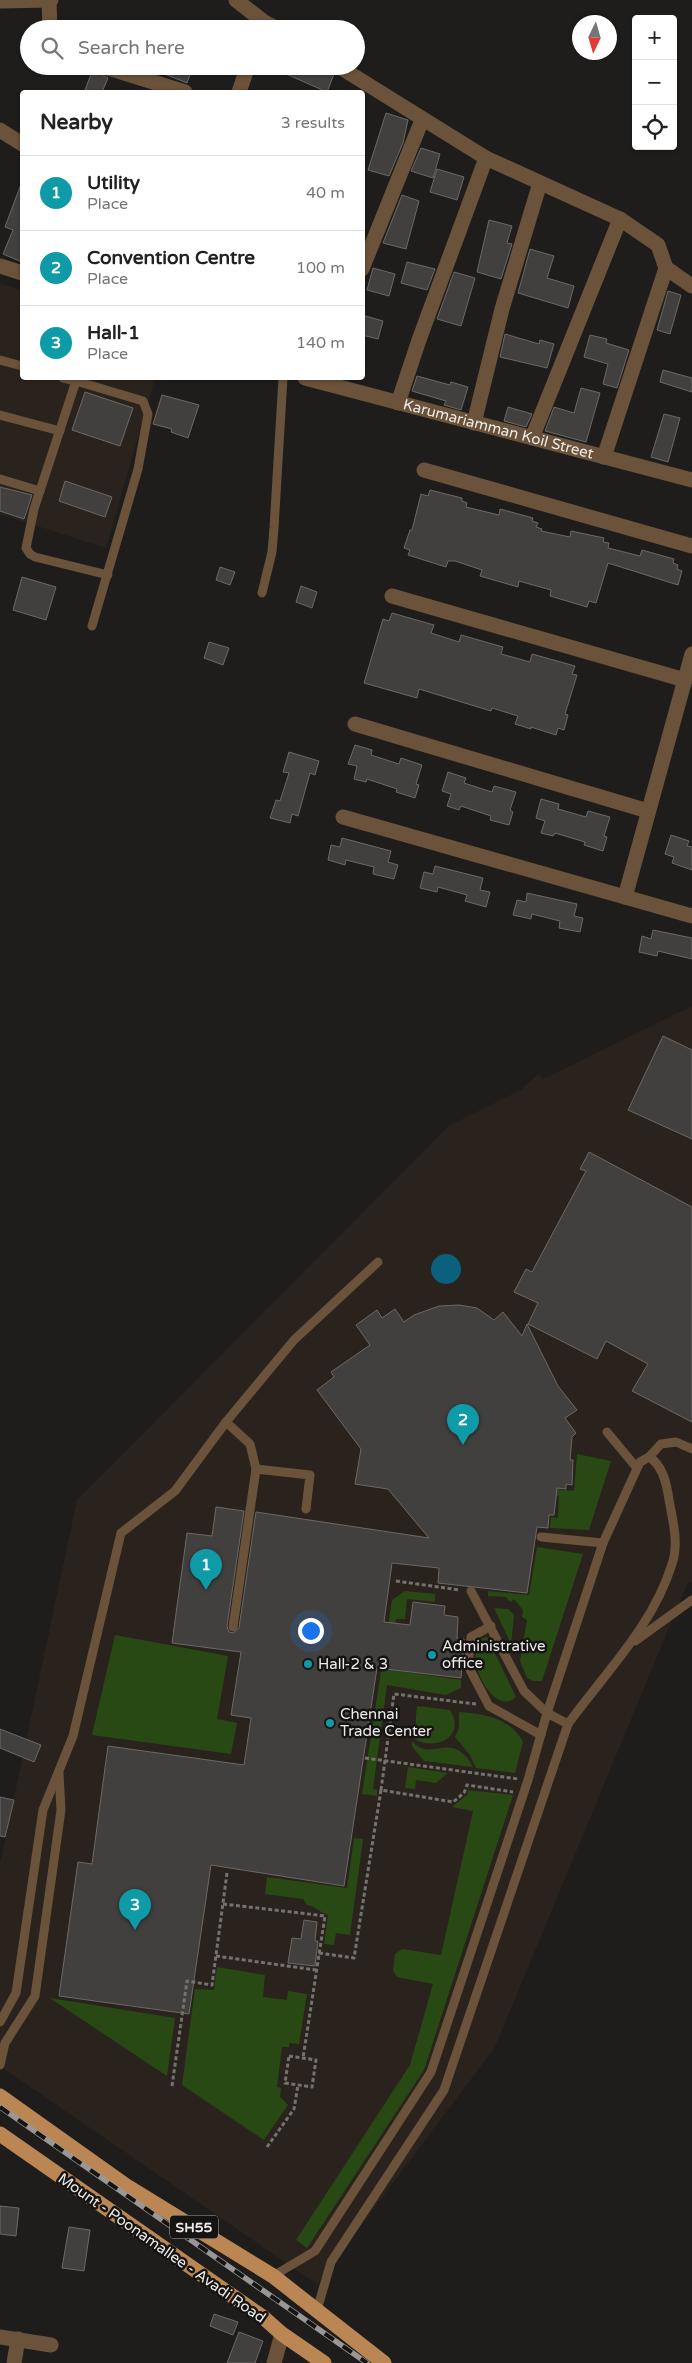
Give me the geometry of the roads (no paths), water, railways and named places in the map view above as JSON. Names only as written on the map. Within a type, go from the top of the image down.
[{"type":"main road","name":"Mount - Poonamallee - Avadi Road","points":[[0,2096],[128,2187],[273,2276],[384,2363]]},
{"type":"main road","name":"Mount - Poonamallee - Avadi Road","points":[[0,2134],[264,2318],[282,2334],[324,2363]]},
{"type":"street","points":[[0,1],[50,0],[50,20]]},
{"type":"street","points":[[236,0],[258,20]]},
{"type":"street","points":[[131,75],[179,90]]},
{"type":"street","points":[[240,90],[245,75]]},
{"type":"street","points":[[348,75],[365,90],[422,120],[486,158],[620,219],[658,245],[666,268],[692,286]]},
{"type":"street","points":[[365,262],[422,120]]},
{"type":"street","points":[[0,130],[20,143]]},
{"type":"street","points":[[398,403],[418,340],[486,158]]},
{"type":"street","points":[[474,423],[502,310],[540,183]]},
{"type":"street","points":[[532,438],[620,219]]},
{"type":"street","points":[[0,266],[20,272]]},
{"type":"street","points":[[604,457],[666,268]]},
{"type":"street","name":"Karumariamman Koil Street","points":[[325,381],[398,403],[692,478]]},
{"type":"street","points":[[424,470],[692,546]]},
{"type":"street","points":[[392,596],[685,680]]},
{"type":"street","points":[[624,897],[692,654]]},
{"type":"street","points":[[354,724],[648,810]]},
{"type":"street","points":[[343,817],[692,916]]},
{"type":"street","points":[[274,2363],[282,2334]]},
{"type":"street","points":[[0,2337],[51,2344]]},
{"type":"street","points":[[14,2363],[18,2339]]},
{"type":"lane","points":[[0,360],[20,365]]},
{"type":"lane","points":[[72,380],[143,401],[148,414],[138,469],[92,626]]},
{"type":"lane","points":[[262,593],[272,552],[283,380]]},
{"type":"lane","points":[[76,381],[40,491],[26,539],[26,548],[30,554],[108,575]]},
{"type":"lane","points":[[0,415],[60,431]]},
{"type":"lane","points":[[0,479],[40,491]]},
{"type":"lane","points":[[0,2022],[16,1993],[43,1810],[72,1736],[121,1533],[175,1491],[226,1422],[294,1340],[378,1262]]},
{"type":"lane","points":[[226,1422],[250,1444],[256,1469],[233,1627]]},
{"type":"lane","points":[[607,1432],[636,1466]]},
{"type":"lane","points":[[273,2276],[315,2251],[431,2072],[524,1794],[547,1713],[603,1543],[636,1466],[661,1444],[676,1442],[692,1449]]},
{"type":"lane","points":[[317,2310],[331,2262],[444,2090],[568,1724],[598,1683],[632,1643],[652,1609],[673,1564],[675,1536],[664,1477],[656,1461],[648,1457]]},
{"type":"lane","points":[[256,1469],[310,1475],[306,1509]]},
{"type":"lane","points":[[541,1537],[603,1543]]},
{"type":"lane","points":[[471,1591],[524,1691],[547,1713],[568,1724]]},
{"type":"lane","points":[[632,1643],[692,1600]]},
{"type":"lane","points":[[491,1626],[470,1637],[468,1666],[489,1706],[541,1735]]},
{"type":"lane","points":[[0,2065],[5,2043],[35,1996],[61,1810],[59,1768]]},
{"type":"water","points":[[446,1254],[457,1258],[461,1269],[457,1280],[446,1284],[435,1280],[431,1269],[435,1258]]},
{"type":"railway","points":[[0,2107],[367,2363]]},
{"type":"place","name":"Convention Centre","points":[[463,1445]]},
{"type":"place","name":"Utility","points":[[206,1590]]},
{"type":"place","name":"Administrative office","points":[[432,1655]]},
{"type":"place","name":"Hall-2 & 3","points":[[308,1664]]},
{"type":"place","name":"Chennai Trade Center","points":[[330,1723]]},
{"type":"place","name":"Hall-1","points":[[135,1930]]}]
